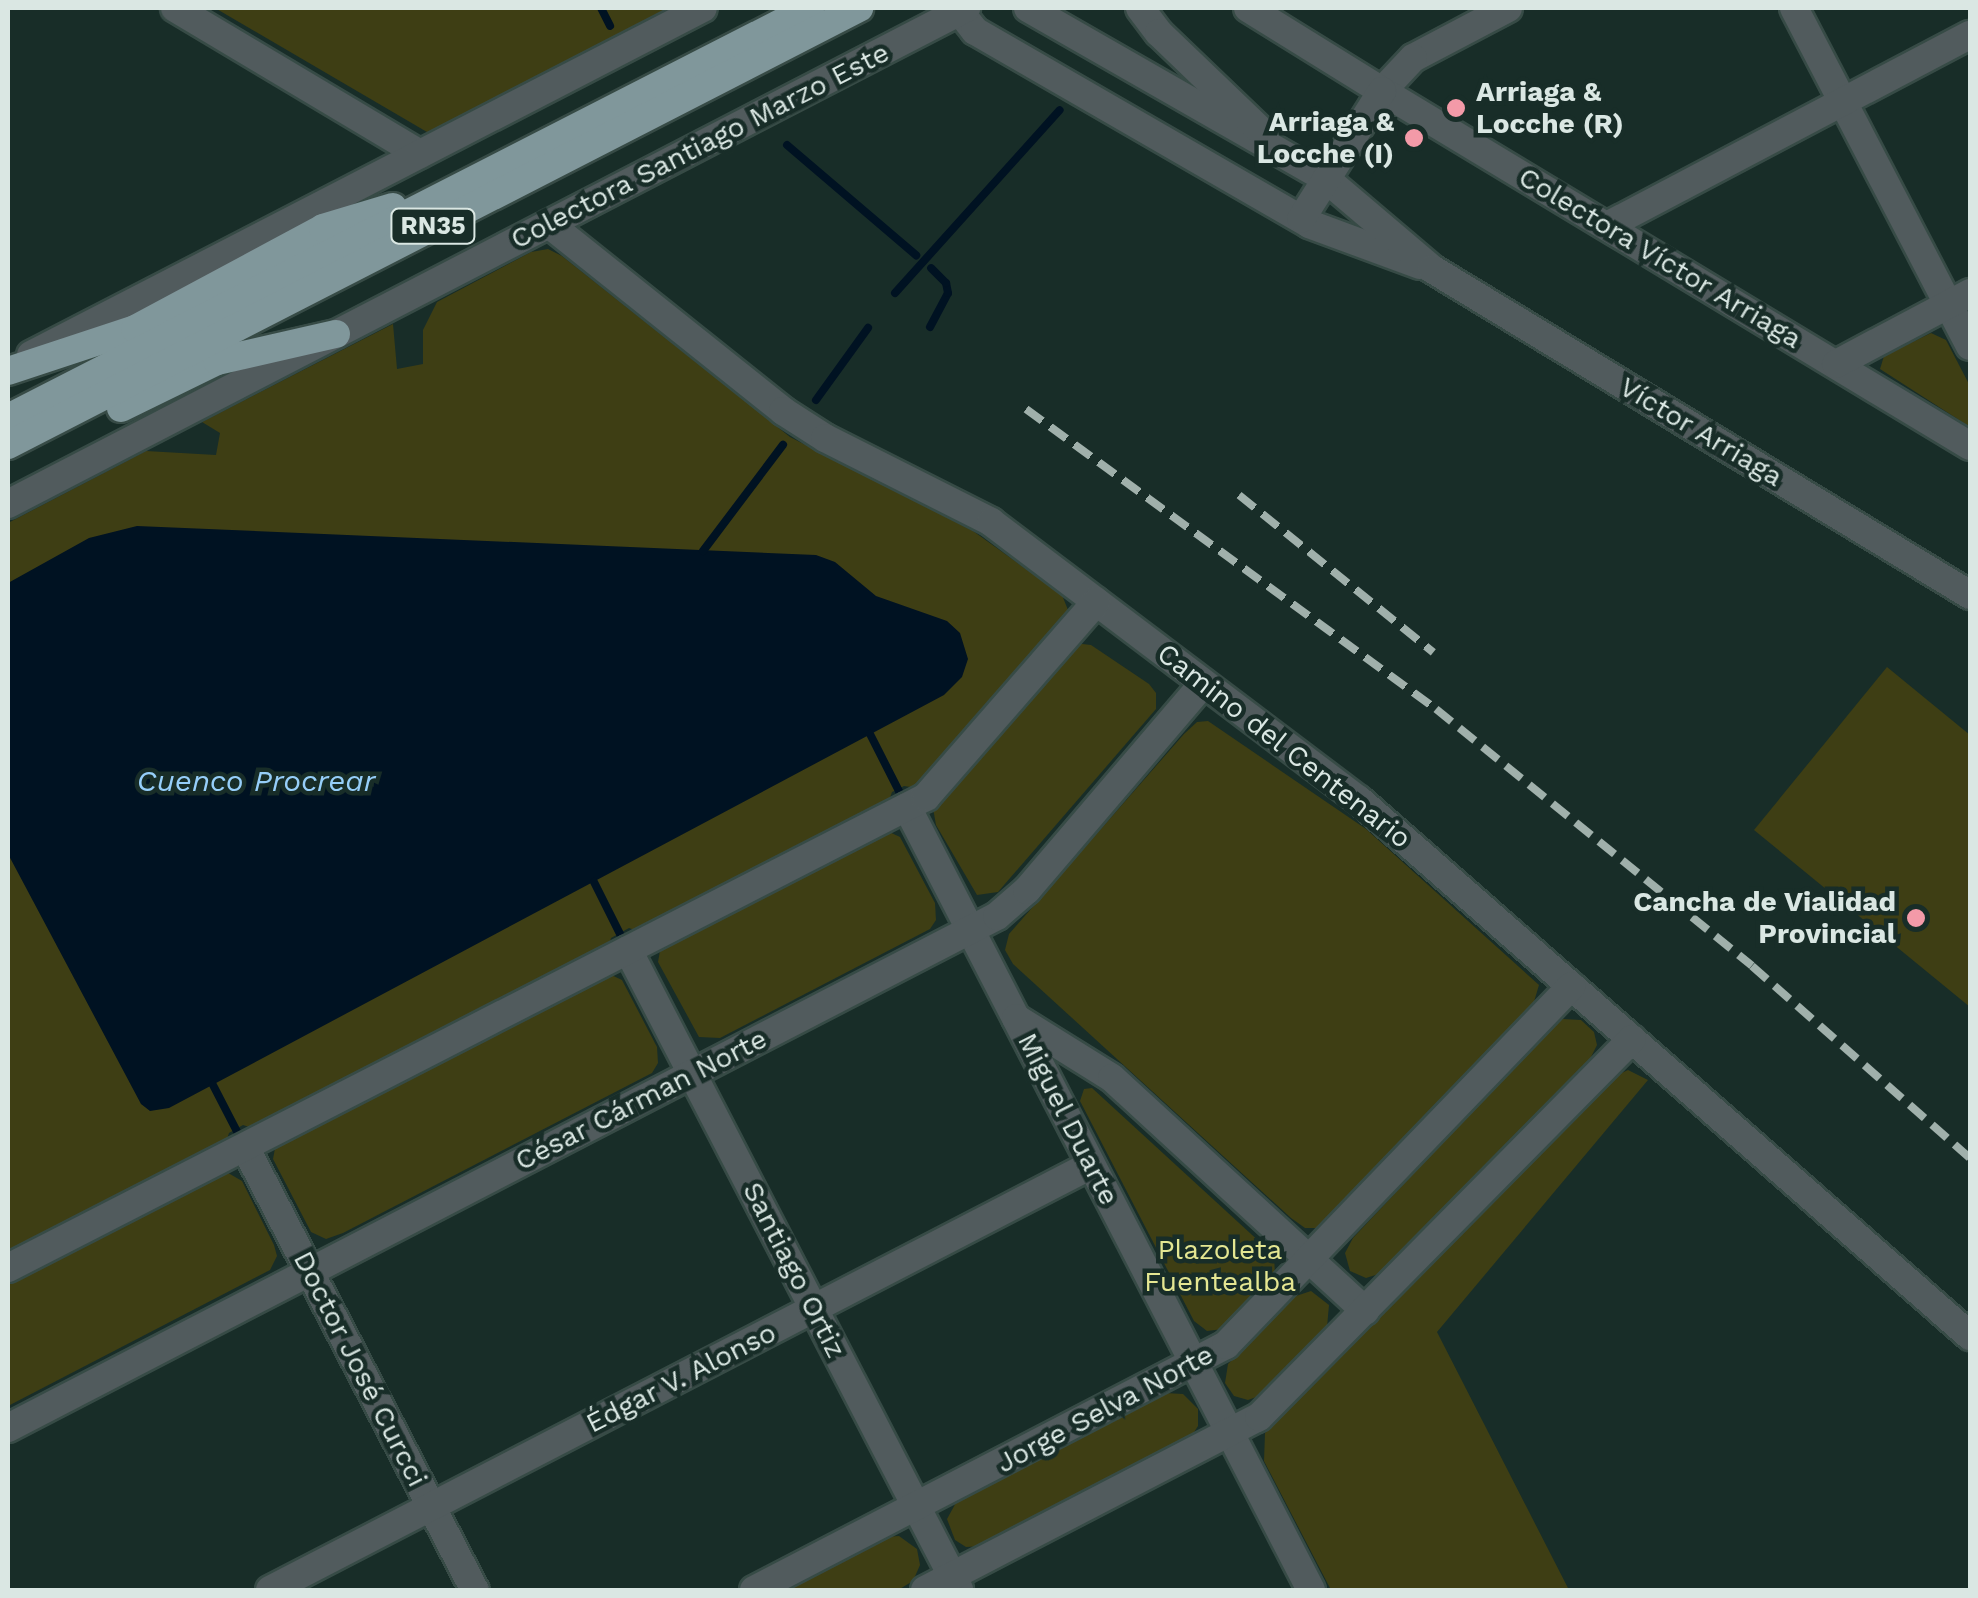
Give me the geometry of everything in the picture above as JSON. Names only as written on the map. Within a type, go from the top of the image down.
[{"type":"highway","name":"RN35","points":[[8,418],[810,8]]},
{"type":"highway","name":"RN35","points":[[8,445],[859,8]]},
{"type":"highway","points":[[8,369],[135,330],[324,228],[456,188]]},
{"type":"highway","points":[[8,465],[210,364],[336,334]]},
{"type":"street","points":[[174,8],[420,154]]},
{"type":"street","points":[[8,369],[703,8]]},
{"type":"street","name":"Víctor Arriaga","points":[[1028,8],[1326,180],[1432,269],[1970,595]]},
{"type":"street","points":[[1140,8],[1159,33],[1292,160]]},
{"type":"street","name":"Colectora Víctor Arriaga","points":[[1248,8],[1970,446]]},
{"type":"street","points":[[1301,219],[1382,91],[1414,58],[1508,8]]},
{"type":"street","points":[[1794,8],[1843,102],[1960,299],[1970,346]]},
{"type":"street","name":"Víctor Arriaga","points":[[961,9],[975,31],[1301,219],[1432,269]]},
{"type":"street","name":"Colectora Santiago Marzo Este","points":[[8,504],[961,9]]},
{"type":"street","points":[[1607,226],[1970,35]]},
{"type":"street","name":"Camino del Centenario","points":[[549,224],[804,426],[978,514],[1396,830],[1970,1336]]},
{"type":"street","points":[[1836,364],[1960,299]]},
{"type":"street","points":[[8,1268],[907,808],[938,788],[1096,602]]},
{"type":"street","name":"César Cárman Norte","points":[[8,1428],[970,930],[1022,896],[1204,683]]},
{"type":"street","name":"Miguel Duarte","points":[[907,808],[1311,1590]]},
{"type":"street","name":"Santiago Ortiz","points":[[628,950],[956,1583]]},
{"type":"street","name":"Jorge Selva Norte","points":[[754,1590],[1230,1342],[1572,986]]},
{"type":"street","points":[[1015,1017],[1112,1078],[1365,1310]]},
{"type":"street","points":[[925,1590],[956,1583],[1267,1410],[1632,1038]]},
{"type":"street","name":"Doctor José Curcci","points":[[245,1147],[476,1590]]},
{"type":"street","name":"Édgar V. Alonso","points":[[270,1590],[1091,1165]]},
{"type":"green space","points":[[215,8],[670,8],[441,129],[427,132]]},
{"type":"green space","points":[[548,249],[562,256],[790,437],[973,531],[1062,595],[1070,615],[924,789],[904,786],[892,792],[886,809],[643,933],[629,928],[611,938],[608,951],[258,1130],[243,1125],[229,1133],[224,1148],[8,1259],[8,523],[146,451],[216,455],[220,433],[202,422],[393,324],[397,369],[423,364],[423,330],[437,302],[531,252]]},
{"type":"green space","points":[[1931,333],[1946,340],[1970,386],[1970,427],[1880,369],[1884,356]]},
{"type":"green space","points":[[1074,643],[1091,645],[1149,684],[1156,693],[1156,709],[998,892],[977,895],[936,825],[933,808]]},
{"type":"green space","name":"Cancha de Vialidad Provincial","points":[[1887,667],[1970,735],[1970,1007],[1754,830]]},
{"type":"green space","points":[[1208,721],[1366,829],[1539,985],[1533,1005],[1316,1228],[1305,1228],[1291,1218],[1013,964],[1005,950],[1009,934],[1184,734],[1197,722]]},
{"type":"green space","points":[[885,830],[900,837],[935,903],[936,920],[930,929],[720,1038],[699,1037],[658,962],[661,945]]},
{"type":"green space","points":[[607,973],[622,980],[657,1047],[658,1063],[652,1073],[343,1233],[326,1239],[311,1232],[273,1159],[276,1143]]},
{"type":"green space","points":[[1563,1019],[1581,1020],[1594,1032],[1597,1045],[1589,1061],[1382,1273],[1366,1278],[1350,1271],[1345,1253],[1353,1238],[1552,1026]]},
{"type":"green space","points":[[1628,1070],[1648,1080],[1437,1332],[1569,1590],[1331,1590],[1264,1461],[1265,1433],[1613,1077]]},
{"type":"green space","name":"Plazoleta Fuentealba","points":[[1092,1088],[1274,1255],[1275,1276],[1223,1329],[1207,1331],[1194,1321],[1080,1101],[1084,1089]]},
{"type":"green space","points":[[223,1170],[242,1181],[274,1245],[277,1256],[270,1270],[8,1406],[8,1277]]},
{"type":"green space","points":[[1311,1291],[1329,1305],[1327,1327],[1259,1396],[1248,1400],[1234,1396],[1225,1383],[1228,1364],[1293,1297]]},
{"type":"green space","points":[[1165,1393],[1183,1394],[1198,1409],[1198,1426],[1189,1440],[983,1546],[966,1547],[955,1540],[947,1519],[958,1499]]},
{"type":"green space","points":[[899,1536],[917,1549],[920,1565],[913,1581],[898,1590],[780,1590],[886,1537]]},
{"type":"water","name":"Cuenco Procrear","points":[[137,526],[816,555],[835,562],[876,596],[947,621],[960,633],[968,659],[962,677],[944,695],[169,1108],[150,1111],[141,1104],[8,854],[8,583],[89,538]]},
{"type":"waterway","points":[[601,8],[610,26]]},
{"type":"waterway","points":[[895,293],[1060,110]]},
{"type":"waterway","points":[[787,145],[916,255]]},
{"type":"waterway","points":[[930,327],[948,293],[946,283],[931,268]]},
{"type":"waterway","points":[[816,400],[868,328]]},
{"type":"waterway","points":[[703,551],[783,445]]},
{"type":"waterway","points":[[870,734],[905,803]]},
{"type":"waterway","points":[[594,882],[626,946]]},
{"type":"waterway","points":[[213,1085],[243,1143]]},
{"type":"railway","points":[[1026,409],[1436,709],[1752,966],[1970,1158]]},
{"type":"railway","points":[[1239,495],[1433,652]]},
{"type":"place","name":"Arriaga & Locche (R)","points":[[1456,108]]},
{"type":"place","name":"Arriaga & Locche (I)","points":[[1414,138]]},
{"type":"place","name":"Cancha de Vialidad Provincial","points":[[1916,918]]}]
